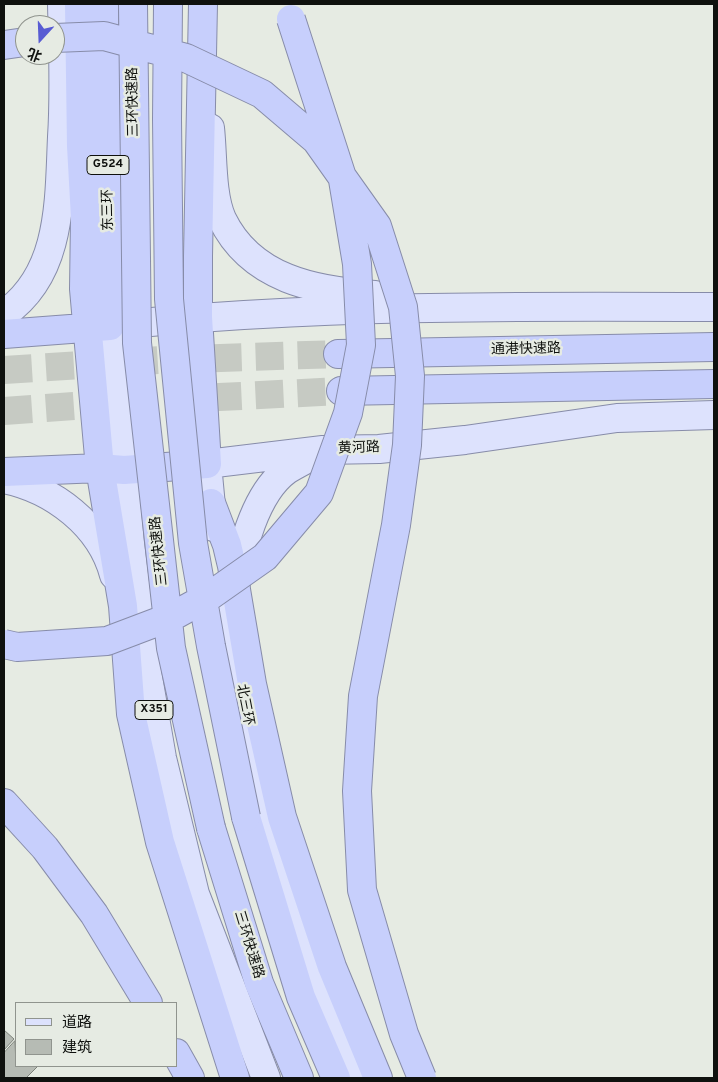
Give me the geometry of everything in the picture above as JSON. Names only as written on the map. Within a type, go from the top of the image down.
[{"type":"highway","points":[[79,4],[80,106],[85,218],[84,289],[99,327],[131,714],[160,842],[236,1078]]},
{"type":"highway","name":"东三环","points":[[99,327],[104,4]]},
{"type":"highway","name":"三环快速路","points":[[133,4],[137,343],[171,648],[211,828],[259,983],[299,1078]]},
{"type":"highway","points":[[168,4],[169,299],[193,543],[246,817],[301,997],[336,1078]]},
{"type":"highway","points":[[203,4],[203,52]]},
{"type":"highway","points":[[198,317],[199,129],[207,4]]},
{"type":"highway","points":[[4,644],[18,647],[107,640],[172,616],[212,594],[265,557],[319,493],[348,413],[360,345],[357,264],[343,180],[287,4]]},
{"type":"highway","points":[[65,38],[104,36],[186,58],[262,94],[316,140],[377,226],[403,306],[410,376],[407,446],[396,525],[363,696],[357,791],[362,890],[404,1034],[422,1078]]},
{"type":"highway","name":"北三环","points":[[198,317],[206,464]]},
{"type":"highway","points":[[4,334],[99,327]]},
{"type":"highway","name":"通港快速路","points":[[338,354],[714,347]]},
{"type":"highway","points":[[341,391],[714,384]]},
{"type":"highway","name":"黄河路","points":[[4,472],[206,464]]},
{"type":"highway","points":[[211,503],[227,546],[252,684],[282,817],[332,967],[378,1078]]},
{"type":"highway","points":[[4,803],[45,848],[94,914],[147,1002]]},
{"type":"highway","points":[[178,1057],[190,1078]]},
{"type":"main road","points":[[4,314],[34,286],[43,269],[55,234],[59,212],[64,100],[62,4]]},
{"type":"main road","points":[[203,52],[216,193],[222,218],[246,251],[279,275],[310,287],[334,292],[505,298],[616,307]]},
{"type":"main road","points":[[99,327],[198,317],[376,310],[714,307]]},
{"type":"main road","name":"黄河路","points":[[206,464],[323,450],[379,449],[465,440],[617,418],[714,415]]},
{"type":"main road","points":[[235,587],[248,532],[257,510],[269,491],[285,471],[323,450]]},
{"type":"main road","name":"北三环","points":[[206,464],[230,638],[270,826],[329,1013],[356,1078]]},
{"type":"main road","name":"X351","points":[[112,469],[130,543],[144,654],[162,758],[195,894],[266,1078]]},
{"type":"main road","points":[[4,479],[26,485],[60,502],[88,528],[107,555],[123,606]]},
{"type":"building","points":[[4,1030],[14,1039],[4,1050]]},
{"type":"building","points":[[15,1041],[15,1067],[37,1067],[26,1078],[4,1078],[4,1053]]},
{"type":"tunnel","points":[[4,370],[160,360],[338,354]]},
{"type":"tunnel","points":[[4,411],[159,400],[341,391]]}]
